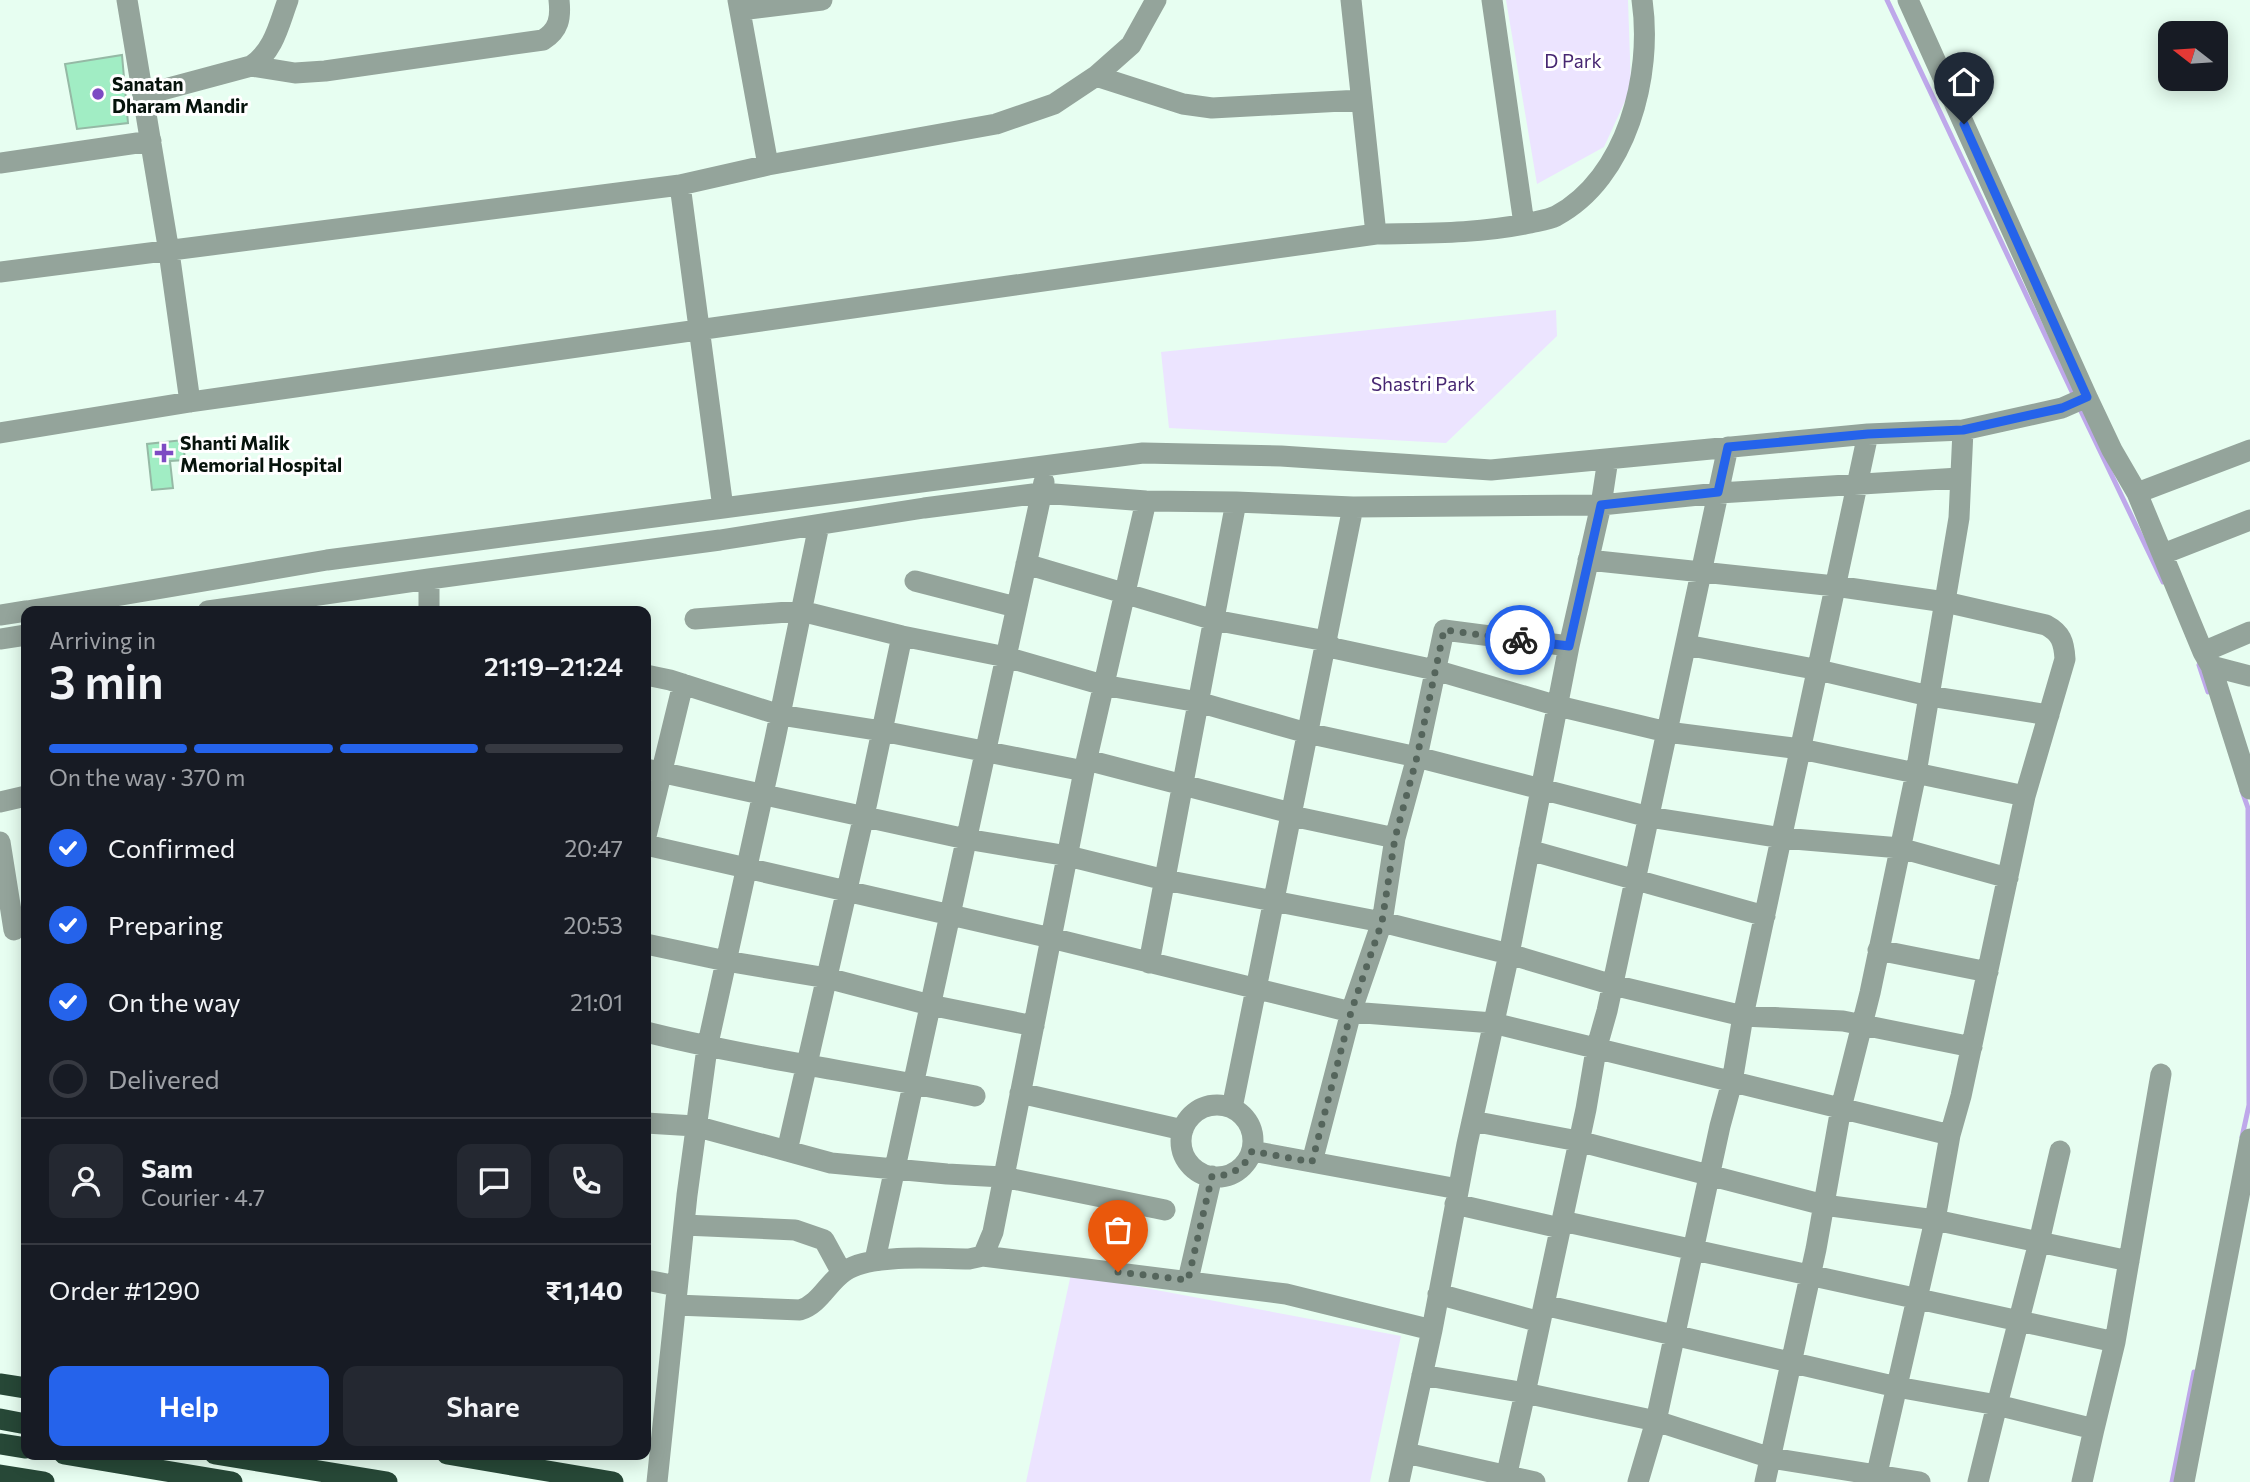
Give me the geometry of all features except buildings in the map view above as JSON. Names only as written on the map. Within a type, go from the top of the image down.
[{"type":"highway","points":[[0,1384],[21,1387]]},
{"type":"highway","points":[[0,1419],[21,1423]]},
{"type":"highway","points":[[0,1444],[21,1447]]},
{"type":"highway","points":[[100,1460],[232,1482]]},
{"type":"highway","points":[[252,1460],[387,1482]]},
{"type":"highway","points":[[500,1460],[613,1482]]},
{"type":"highway","points":[[0,1475],[44,1482]]},
{"type":"street","points":[[127,0],[169,251],[190,402]]},
{"type":"street","points":[[143,95],[251,66],[261,59],[274,38],[288,0]]},
{"type":"street","points":[[251,66],[295,73],[325,71],[543,40],[551,35],[559,22],[559,0]]},
{"type":"street","points":[[768,165],[739,5],[822,0]]},
{"type":"street","points":[[0,272],[680,185],[768,165],[996,124],[1054,104],[1096,76],[1131,45],[1156,0]]},
{"type":"street","points":[[1352,0],[1376,234]]},
{"type":"street","points":[[1492,0],[1524,224]]},
{"type":"street","points":[[0,433],[190,402],[1376,234],[1483,232],[1554,217],[1596,183],[1626,136],[1637,94],[1644,38],[1642,0]]},
{"type":"street","points":[[1908,0],[2077,402],[2112,450],[2137,493],[2207,659],[2250,789]]},
{"type":"street","points":[[1096,76],[1183,104],[1212,108],[1361,100]]},
{"type":"street","points":[[0,163],[151,141]]},
{"type":"street","points":[[680,185],[723,508]]},
{"type":"street","points":[[56,606],[327,560],[1143,453],[1281,456],[1491,470],[1868,434],[1963,430],[2077,402]]},
{"type":"street","points":[[1765,1482],[1810,1275],[1841,1108],[1862,1025],[1916,773],[1959,518],[1963,430]]},
{"type":"street","points":[[1638,1482],[1656,1421],[1732,1082],[1743,1016],[1868,434]]},
{"type":"street","points":[[1506,1479],[1596,1050],[1613,985],[1728,447]]},
{"type":"street","points":[[2137,493],[2250,450]]},
{"type":"street","points":[[1399,1482],[1569,646],[1601,505],[1608,460]]},
{"type":"street","points":[[875,1260],[1048,465]]},
{"type":"street","points":[[243,606],[720,541],[924,508],[1041,493],[1146,501],[1353,507],[1601,505],[1718,492],[1959,478]]},
{"type":"street","points":[[983,1256],[993,1232],[1086,765],[1146,501]]},
{"type":"street","points":[[1149,963],[1236,502]]},
{"type":"street","points":[[1232,1108],[1353,507]]},
{"type":"street","points":[[2163,554],[2250,520]]},
{"type":"street","points":[[657,1482],[695,1126],[707,1048],[819,524]]},
{"type":"street","points":[[1588,560],[1835,586],[1945,602],[2046,625],[2060,635],[2064,644],[2066,659],[2025,796],[1972,1047],[1950,1135],[1935,1220],[1876,1478]]},
{"type":"street","points":[[1026,564],[1213,620],[1326,641],[1332,648],[1435,670],[1558,706],[1667,732],[1801,749],[2025,796]]},
{"type":"street","points":[[429,579],[429,606]]},
{"type":"street","points":[[915,581],[1016,607]]},
{"type":"street","points":[[695,620],[802,611],[902,636],[1006,657],[1103,685],[1198,702],[1307,733],[1417,757],[1649,817],[1782,838],[1900,848],[2008,878]]},
{"type":"street","points":[[0,615],[21,612]]},
{"type":"street","points":[[1312,1162],[1351,1012],[1382,922],[1395,838],[1417,757],[1444,630],[1569,646]]},
{"type":"street","points":[[2207,659],[2250,632]]},
{"type":"street","points":[[0,639],[21,636]]},
{"type":"street","points":[[787,1151],[883,731],[902,636]]},
{"type":"street","points":[[1686,645],[1818,670],[1929,696],[2049,715]]},
{"type":"street","points":[[2207,659],[2250,676]]},
{"type":"street","points":[[651,676],[780,715],[985,751],[1086,765],[1183,785],[1291,813],[1292,816],[1395,838]]},
{"type":"street","points":[[651,795],[654,771],[683,684]]},
{"type":"street","points":[[654,771],[966,839],[1068,856],[1165,880],[1382,922],[1508,954],[1613,985],[1743,1016],[1843,1021],[1972,1047]]},
{"type":"street","points":[[0,802],[21,797]]},
{"type":"street","points":[[0,842],[14,930]]},
{"type":"street","points":[[651,846],[950,914],[1351,1012],[1493,1023],[1950,1135]]},
{"type":"street","points":[[1529,850],[1765,916]]},
{"type":"street","points":[[651,945],[827,978],[930,1005],[1034,1026]]},
{"type":"street","points":[[1878,950],[1988,972]]},
{"type":"street","points":[[651,1033],[707,1048],[975,1096]]},
{"type":"street","points":[[2082,1482],[2115,1342],[2161,1074]]},
{"type":"street","points":[[1020,1093],[1183,1130]]},
{"type":"street","points":[[1223,1105],[1241,1114],[1252,1131],[1252,1151],[1247,1160],[1232,1173],[1212,1176],[1202,1173],[1187,1160],[1183,1151],[1183,1130],[1187,1121],[1203,1108],[1223,1105]]},
{"type":"street","points":[[1472,1121],[1578,1141],[1824,1205],[1935,1220],[2129,1261]]},
{"type":"street","points":[[651,1122],[695,1126],[831,1163],[1003,1177],[1165,1210]]},
{"type":"street","points":[[2184,1482],[2245,1191],[2250,1139]]},
{"type":"street","points":[[1252,1151],[1312,1162],[1457,1196],[1561,1225],[1693,1248],[2115,1342]]},
{"type":"street","points":[[1978,1482],[2060,1151]]},
{"type":"street","points":[[1188,1280],[1212,1176]]},
{"type":"street","points":[[684,1225],[794,1230],[824,1240],[843,1272]]},
{"type":"street","points":[[651,1282],[676,1295],[800,1310],[814,1303],[843,1272],[853,1266],[875,1260],[969,1259],[983,1256],[1286,1294],[1432,1330]]},
{"type":"street","points":[[1438,1294],[1675,1337],[1897,1387],[1997,1405],[2094,1429]]},
{"type":"street","points":[[1422,1375],[1525,1393],[1656,1421],[1771,1458],[1876,1478],[1920,1482]]},
{"type":"street","points":[[1406,1453],[1506,1479],[1535,1482]]},
{"type":"green space","name":"D Park","points":[[1506,0],[1628,0],[1631,88],[1604,147],[1537,184]]},
{"type":"green space","name":"Shastri Park","points":[[1556,310],[1557,336],[1446,443],[1169,428],[1161,352]]},
{"type":"green space","points":[[1071,1274],[1401,1336],[1370,1482],[1026,1482]]},
{"type":"waterway","points":[[1887,0],[2074,396]]},
{"type":"waterway","points":[[2078,405],[2163,582]]},
{"type":"waterway","points":[[2199,665],[2208,692]]},
{"type":"waterway","points":[[2242,791],[2248,808],[2249,1105],[2242,1137]]},
{"type":"waterway","points":[[2172,1482],[2194,1372]]},
{"type":"way so far","points":[[1118,1272],[1188,1280],[1212,1176],[1222,1176],[1241,1168],[1252,1151],[1312,1162],[1351,1012],[1382,922],[1395,838],[1417,757],[1444,630],[1520,640]]},
{"type":"place","name":"Sanatan Dharam Mandir","points":[[98,94]]},
{"type":"place","name":"Shanti Malik Memorial Hospital","points":[[164,453]]},
{"type":"route","points":[[1520,640],[1569,646],[1601,505],[1718,492],[1728,447],[1868,434],[1963,430],[2062,408],[2087,397],[1964,124]]}]
